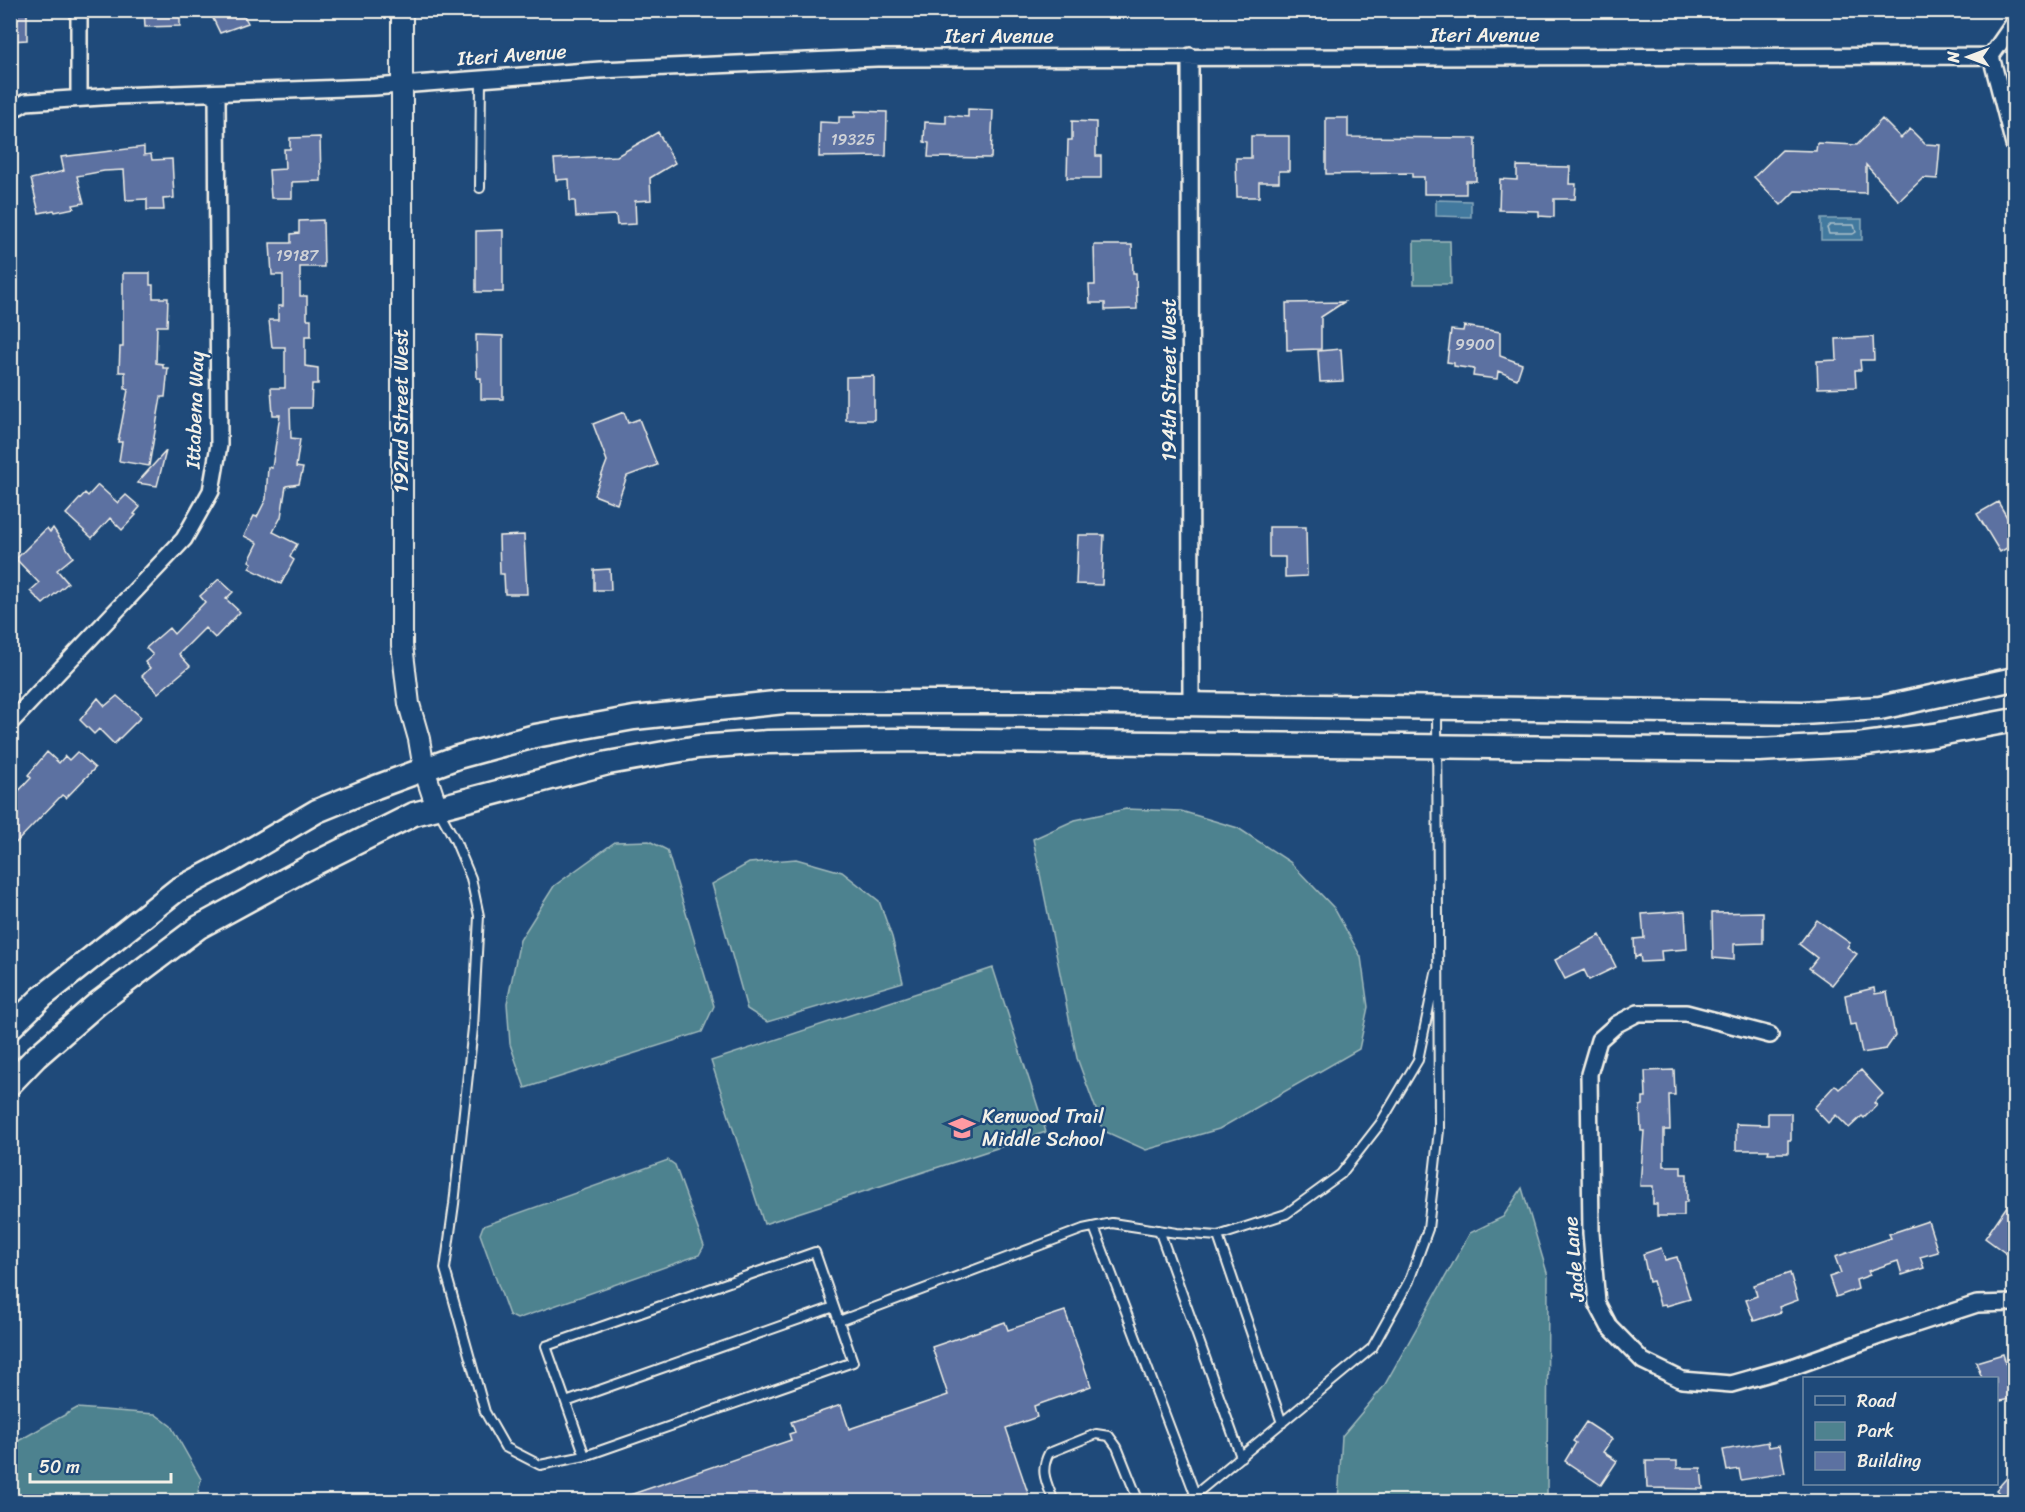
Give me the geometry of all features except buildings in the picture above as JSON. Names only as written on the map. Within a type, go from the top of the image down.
[{"type":"main road","points":[[10,1028],[41,998],[177,890],[317,811],[458,757],[535,736],[634,718],[784,702],[1191,704],[1803,713],[1880,708],[2014,679]]},
{"type":"main road","points":[[10,1084],[36,1057],[98,1003],[199,927],[326,858],[414,814],[608,763],[698,747],[893,740],[1770,749],[1870,744],[2014,720]]},
{"type":"street","points":[[78,10],[79,98]]},
{"type":"street","name":"192nd Street West","points":[[402,10],[402,630],[407,689],[424,769],[437,808]]},
{"type":"street","points":[[2014,23],[1991,56],[2014,145]]},
{"type":"street","name":"194th Street West","points":[[1190,56],[1191,704]]},
{"type":"street","name":"Iteri Avenue","points":[[10,111],[26,102],[79,98],[217,94],[611,69],[878,58],[1991,56]]},
{"type":"street","name":"Ittabena Way","points":[[10,723],[184,539],[211,491],[219,445],[217,94]]},
{"type":"street","name":"Jade Lane","points":[[1770,1035],[1686,1014],[1638,1013],[1617,1024],[1599,1040],[1589,1074],[1592,1233],[1596,1304],[1609,1326],[1642,1361],[1682,1380],[1731,1384],[1796,1366],[1977,1304],[2014,1303]]},
{"type":"lane","points":[[480,188],[481,78]]},
{"type":"lane","points":[[1186,1502],[1372,1348],[1408,1281],[1428,1229],[1439,1130],[1437,708]]},
{"type":"lane","points":[[437,808],[455,840],[471,878],[479,916],[473,1028],[454,1204],[444,1269],[485,1412],[505,1447],[540,1465],[585,1456],[853,1362],[814,1252],[546,1346],[585,1456]]},
{"type":"lane","points":[[839,1321],[1083,1229],[1112,1223],[1218,1236],[1286,1214],[1341,1174],[1380,1124],[1418,1060],[1439,957]]},
{"type":"lane","points":[[1094,1227],[1195,1494]]},
{"type":"lane","points":[[1158,1230],[1241,1457]]},
{"type":"lane","points":[[1218,1236],[1282,1423]]},
{"type":"lane","points":[[566,1402],[834,1307]]},
{"type":"lane","points":[[1054,1502],[1043,1465],[1049,1453],[1096,1434],[1109,1436],[1117,1447],[1139,1502]]},
{"type":"green space","points":[[1414,241],[1450,241],[1451,284],[1414,284]]},
{"type":"green space","points":[[1126,809],[1181,811],[1238,828],[1290,862],[1334,908],[1361,957],[1368,1007],[1359,1049],[1219,1129],[1146,1150],[1104,1131],[1077,1058],[1033,839],[1075,820]]},
{"type":"green space","points":[[649,841],[667,850],[714,1006],[702,1032],[525,1088],[510,1044],[507,1003],[520,940],[554,886],[615,842]]},
{"type":"green space","points":[[796,859],[842,872],[879,901],[892,937],[903,982],[767,1022],[747,1009],[712,884],[749,863]]},
{"type":"green space","points":[[993,968],[1046,1132],[764,1224],[711,1061]]},
{"type":"green space","points":[[668,1160],[675,1165],[704,1246],[699,1255],[517,1319],[509,1315],[480,1234],[483,1226]]},
{"type":"green space","points":[[1522,1188],[1548,1276],[1547,1501],[1338,1501],[1342,1436],[1384,1386],[1470,1233],[1503,1217]]},
{"type":"green space","points":[[77,1408],[155,1414],[171,1426],[201,1479],[196,1501],[11,1501],[11,1445]]},
{"type":"water","points":[[1436,200],[1471,201],[1471,217],[1436,216]]},
{"type":"water","points":[[1821,219],[1862,219],[1862,240],[1821,240]]},
{"type":"place","name":"Kenwood Trail Middle School","points":[[962,1128]]}]
